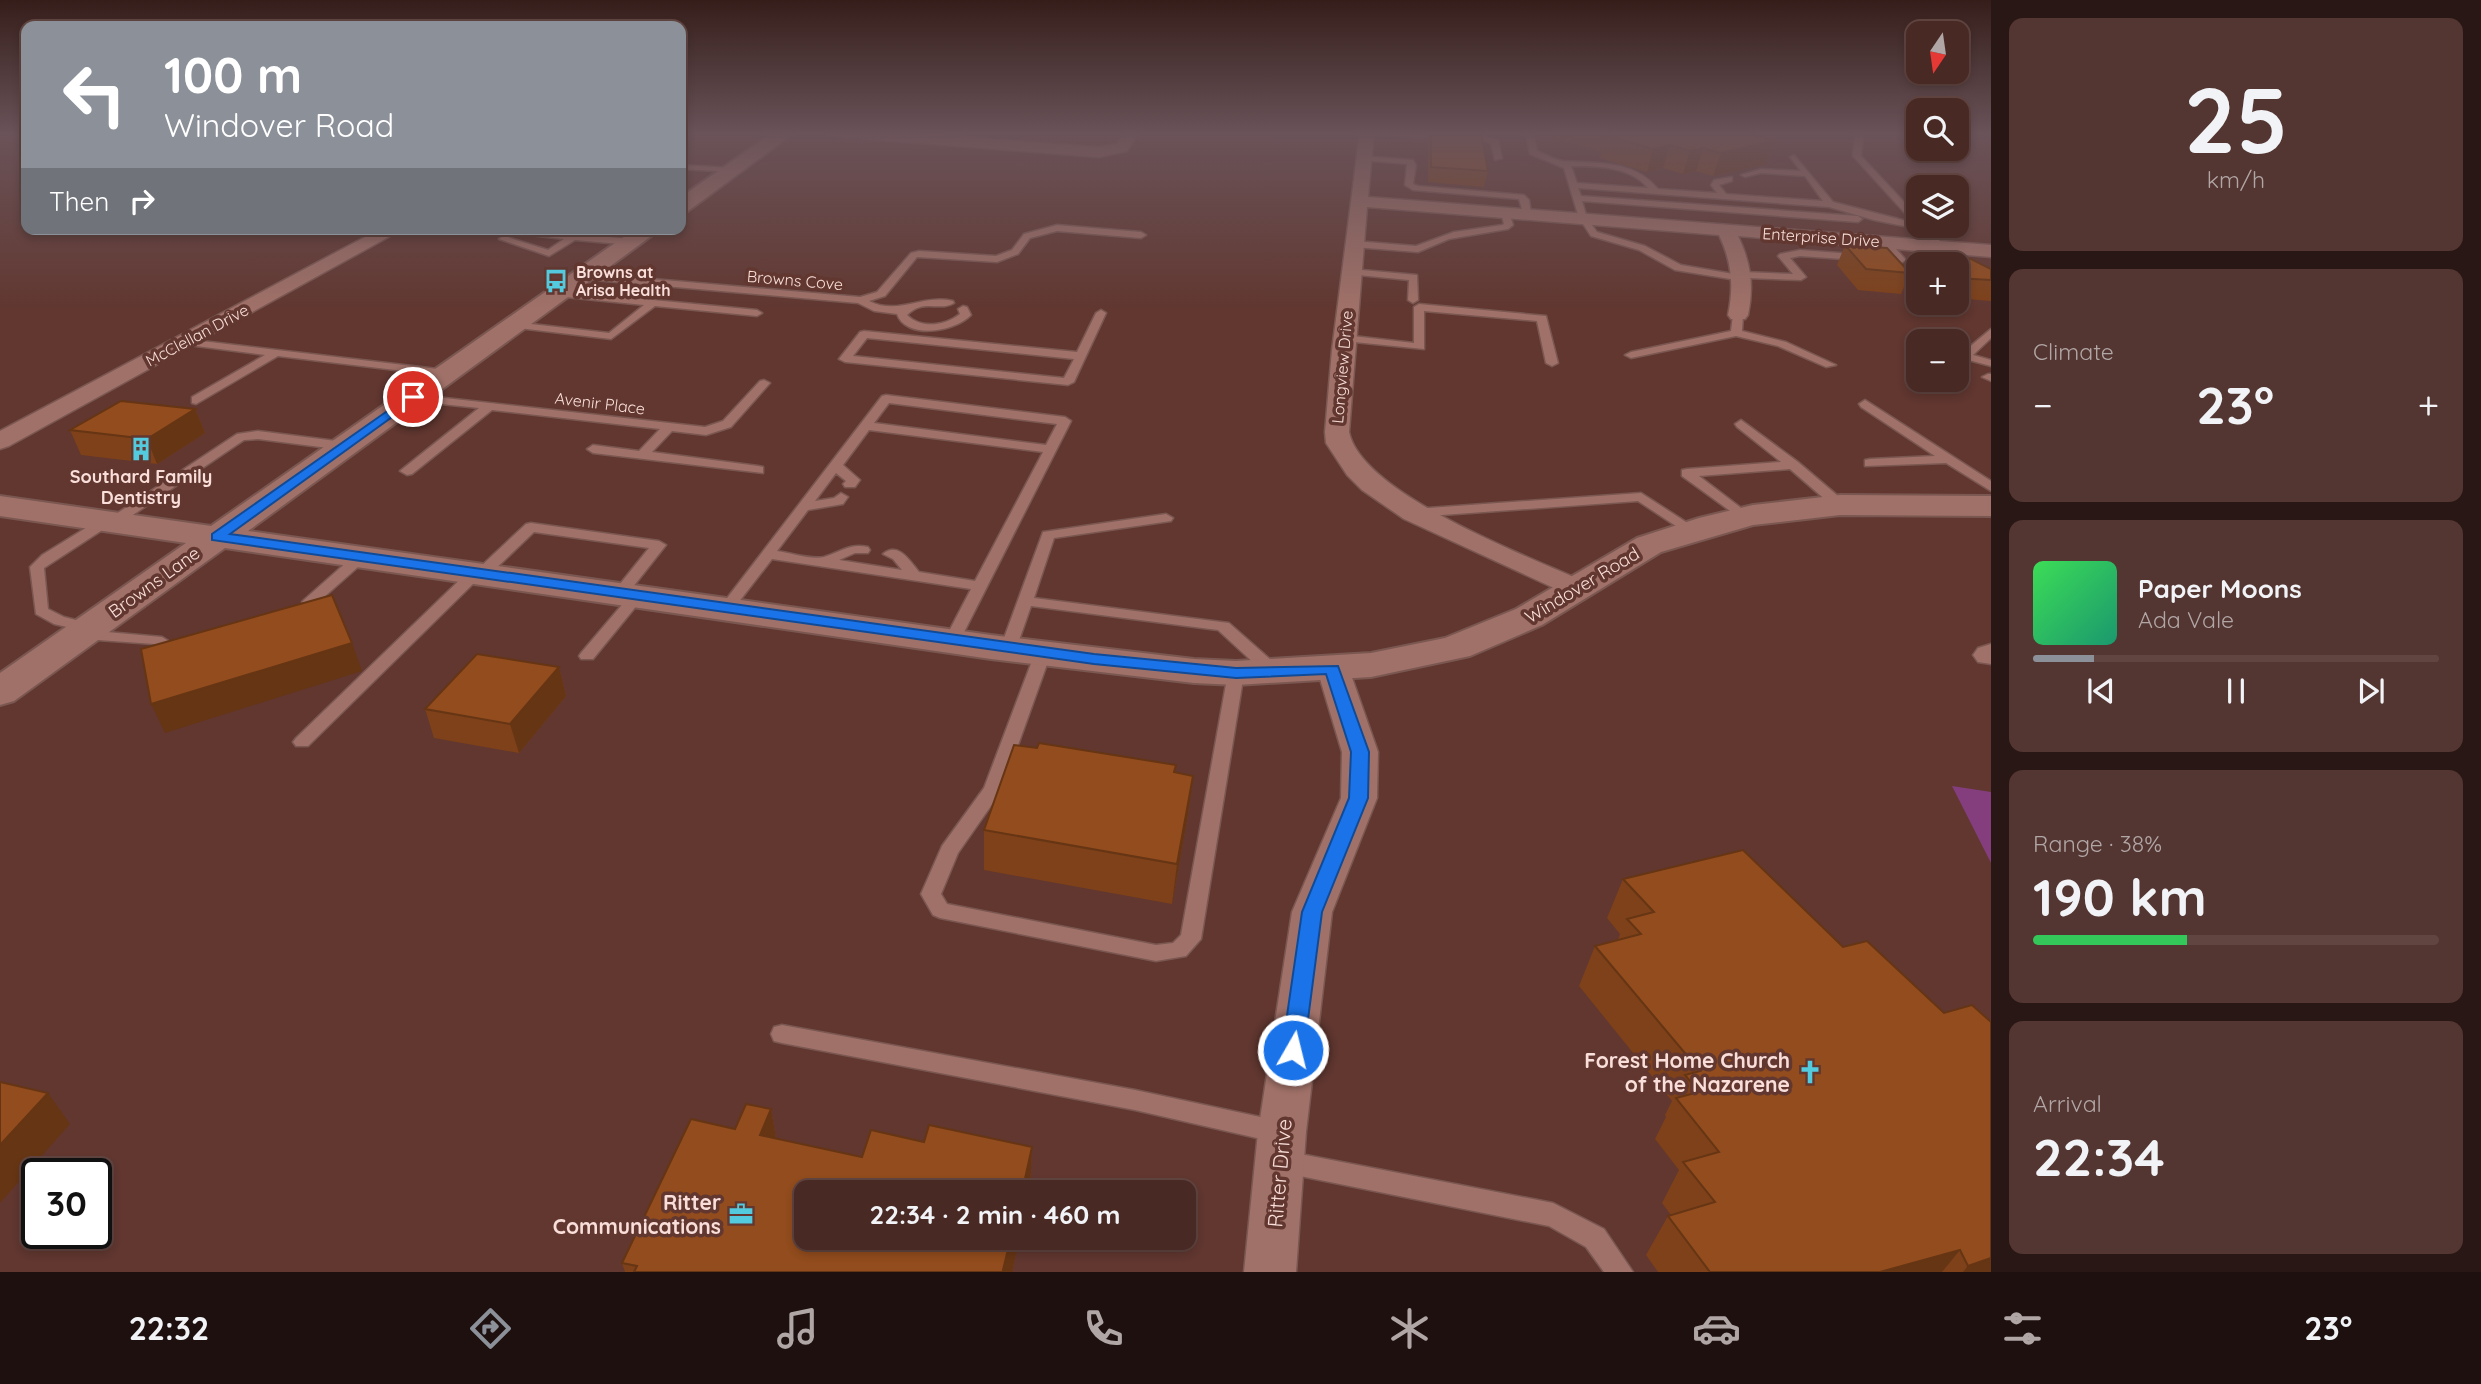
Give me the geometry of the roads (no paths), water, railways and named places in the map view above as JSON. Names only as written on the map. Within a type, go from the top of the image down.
[{"type":"street","points":[[686,203],[703,191]]},
{"type":"street","name":"Longview Drive","points":[[1360,191],[1344,338],[1337,432],[1339,443],[1356,469],[1371,484],[1414,513],[1578,590]]},
{"type":"street","name":"Enterprise Drive","points":[[1359,201],[1991,251]]},
{"type":"street","points":[[1726,230],[1737,252],[1743,277],[1737,324]]},
{"type":"street","name":"McClellan Drive","points":[[0,441],[383,235]]},
{"type":"street","name":"Browns Lane","points":[[0,692],[641,236]]},
{"type":"street","name":"Windover Road","points":[[0,506],[1026,651],[1236,673],[1275,673],[1371,665],[1456,648],[1529,617],[1649,545],[1744,517],[1840,505],[1991,506]]},
{"type":"street","name":"Ritter Drive","points":[[1270,1272],[1281,1147],[1312,912],[1359,798],[1360,752],[1333,669]]},
{"type":"lane","points":[[1455,191],[1521,197],[1525,200],[1527,214]]},
{"type":"lane","points":[[1575,191],[1583,218],[1594,234],[1642,248],[1678,268],[1743,277],[1801,277],[1783,256],[1800,253],[1902,260],[1887,242]]},
{"type":"lane","points":[[1660,191],[1830,204],[1877,218],[1906,223]]},
{"type":"lane","points":[[1719,191],[1723,196]]},
{"type":"lane","points":[[1820,191],[1830,204]]},
{"type":"lane","points":[[1890,191],[1906,209]]},
{"type":"lane","points":[[1577,198],[1867,220],[1877,218]]},
{"type":"lane","points":[[1354,244],[1418,249],[1427,242],[1477,231],[1498,231],[1509,225],[1505,212]]},
{"type":"lane","name":"Browns Cove","points":[[584,276],[860,300],[881,294],[914,255],[997,259],[1015,252],[1027,236],[1043,229],[1140,234]]},
{"type":"lane","points":[[509,235],[504,239],[549,253],[573,237]]},
{"type":"lane","points":[[549,235],[641,236]]},
{"type":"lane","points":[[1933,238],[1945,252]]},
{"type":"lane","points":[[1413,300],[1414,262]]},
{"type":"lane","points":[[1351,272],[1414,277]]},
{"type":"lane","points":[[560,293],[757,313]]},
{"type":"lane","points":[[860,300],[878,309],[902,311],[923,302],[949,303]]},
{"type":"lane","points":[[514,325],[611,336],[653,303]]},
{"type":"lane","points":[[1344,338],[1420,347],[1419,307],[1542,318],[1552,363]]},
{"type":"lane","points":[[902,311],[903,319],[916,325],[937,327],[956,323],[965,315],[963,309]]},
{"type":"lane","points":[[1080,356],[864,334],[845,359],[1068,382],[1101,313]]},
{"type":"lane","points":[[1631,355],[1737,324],[1830,365]]},
{"type":"lane","points":[[906,338],[916,325]]},
{"type":"lane","points":[[1991,332],[1965,356],[1991,363]]},
{"type":"lane","points":[[186,342],[446,373]]},
{"type":"lane","points":[[196,400],[276,353]]},
{"type":"lane","name":"Avenir Place","points":[[413,397],[706,431],[722,427],[764,383]]},
{"type":"lane","points":[[726,609],[886,399],[1065,421],[952,641]]},
{"type":"lane","points":[[1865,404],[1991,487]]},
{"type":"lane","points":[[407,471],[489,406]]},
{"type":"lane","points":[[1741,424],[1840,505]]},
{"type":"lane","points":[[866,426],[1050,449]]},
{"type":"lane","points":[[642,455],[669,427]]},
{"type":"lane","points":[[162,642],[86,631],[41,611],[37,567],[47,558],[110,522],[241,436],[258,435],[344,446]]},
{"type":"lane","points":[[593,449],[758,470]]},
{"type":"lane","points":[[1870,463],[1948,459]]},
{"type":"lane","points":[[835,465],[853,481],[850,484]]},
{"type":"lane","points":[[1744,517],[1687,473],[1793,466]]},
{"type":"lane","points":[[804,507],[838,501],[841,497]]},
{"type":"lane","points":[[1414,513],[1642,497],[1693,531]]},
{"type":"lane","points":[[1166,518],[1048,535],[1025,601],[1026,651],[993,790],[949,850],[931,894],[940,910],[1156,953],[1179,950],[1191,939],[1236,673]]},
{"type":"lane","points":[[302,742],[531,527],[659,545],[587,656]]},
{"type":"lane","points":[[824,562],[853,549],[863,550]]},
{"type":"lane","points":[[768,554],[980,586]]},
{"type":"lane","points":[[890,554],[898,555],[914,576]]},
{"type":"lane","points":[[310,602],[362,556]]},
{"type":"lane","points":[[1025,601],[1223,626],[1275,673]]},
{"type":"lane","points":[[782,1034],[1135,1100],[1281,1147],[1553,1215],[1595,1238],[1620,1272]]},
{"type":"place","name":"Browns at Arisa Health","points":[[556,281]]},
{"type":"place","name":"Southard Family Dentistry","points":[[141,449]]},
{"type":"place","name":"Forest Home Church of the Nazarene","points":[[1810,1072]]},
{"type":"place","name":"Ritter Communications","points":[[741,1214]]}]
